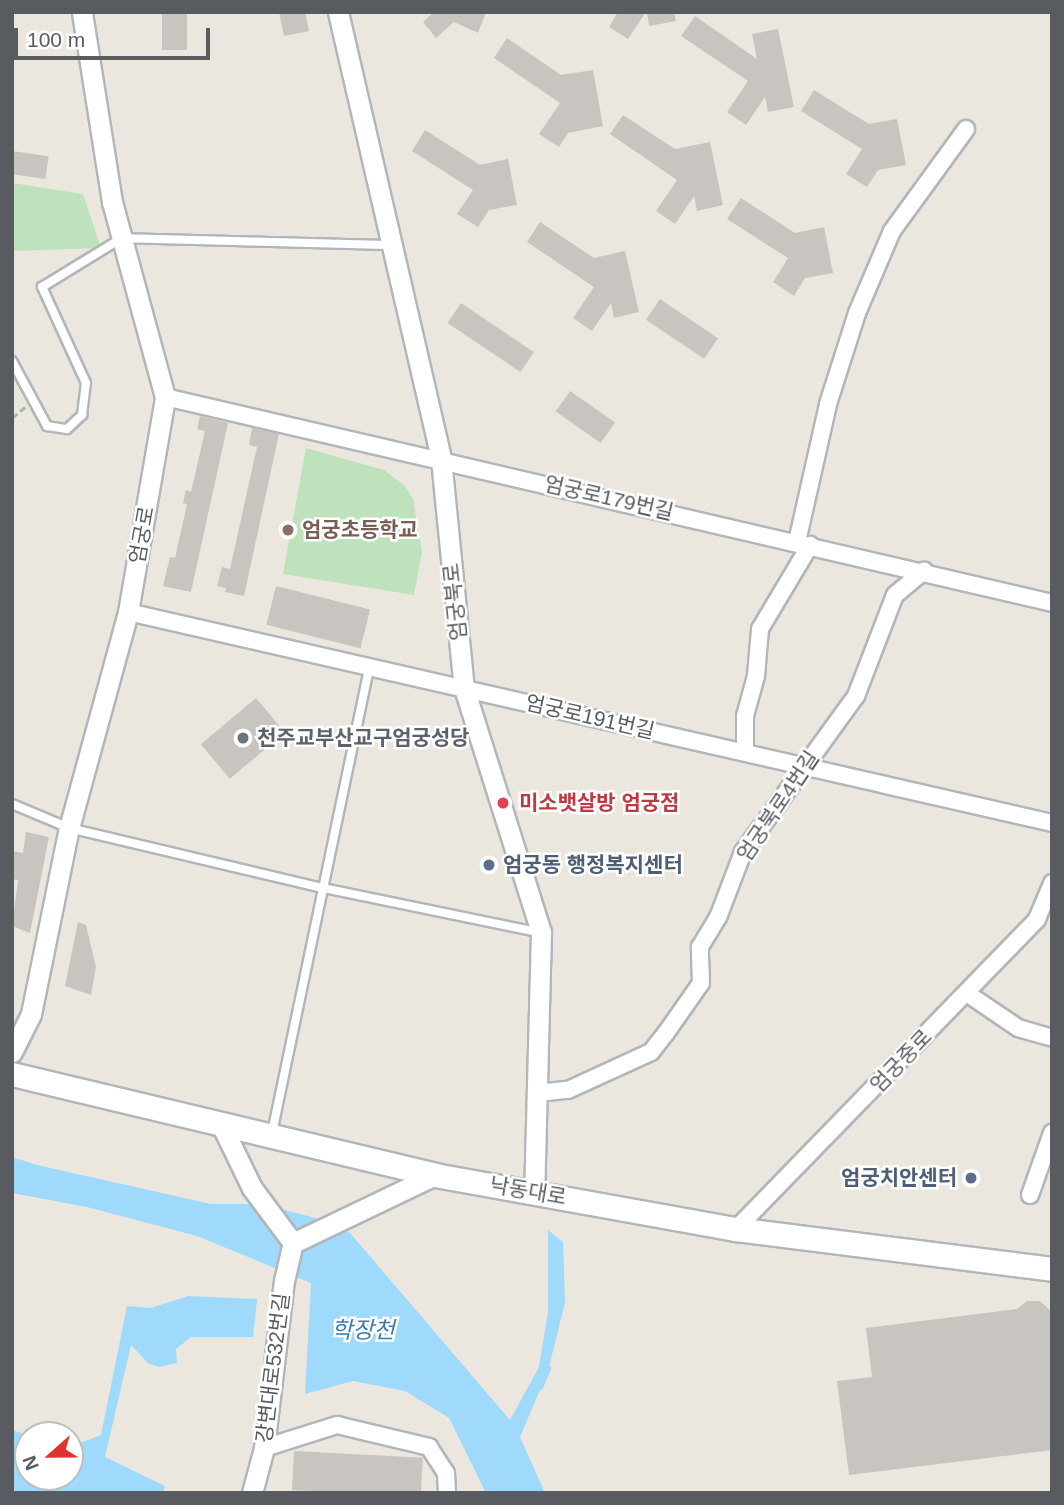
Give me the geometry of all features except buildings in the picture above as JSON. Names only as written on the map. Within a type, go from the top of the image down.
[{"type":"main road","name":"낙동대로","points":[[12,1074],[435,1175],[736,1229],[1048,1273]]},
{"type":"street","name":"엄궁로","points":[[12,1052],[32,1014],[69,828],[128,612],[165,397],[112,202],[82,12]]},
{"type":"street","name":"엄궁북로","points":[[338,12],[441,459],[464,688],[541,932],[534,1192]]},
{"type":"street","points":[[745,752],[745,716],[756,676],[760,629],[803,544],[828,404],[857,313],[892,231],[966,129]]},
{"type":"street","name":"엄궁로179번길","points":[[165,397],[1052,603]]},
{"type":"street","name":"엄궁북로4번길","points":[[537,1093],[568,1090],[651,1052],[701,983],[700,947],[719,915],[743,852],[856,696],[895,594],[923,571]]},
{"type":"street","name":"엄궁로191번길","points":[[128,612],[1052,823]]},
{"type":"street","name":"엄궁중로","points":[[736,1229],[968,994],[1037,919],[1052,883]]},
{"type":"street","points":[[968,994],[1018,1028],[1052,1038]]},
{"type":"street","points":[[222,1124],[252,1188],[293,1243],[344,1216],[435,1175]]},
{"type":"street","points":[[1030,1195],[1052,1133]]},
{"type":"street","name":"강변대로532번길","points":[[252,1493],[264,1448],[284,1280],[293,1243]]},
{"type":"street","points":[[264,1448],[337,1424],[429,1447],[446,1473],[447,1493]]},
{"type":"lane","points":[[12,361],[47,426],[66,429],[82,415],[86,383],[42,287],[122,238],[391,245]]},
{"type":"lane","points":[[271,1136],[369,667]]},
{"type":"lane","points":[[12,804],[69,828],[323,888],[541,932]]},
{"type":"green space","points":[[12,183],[83,194],[101,248],[12,251]]},
{"type":"green space","points":[[306,448],[384,470],[405,486],[413,499],[422,552],[414,595],[283,574]]},
{"type":"water","name":"학장천","points":[[12,1157],[211,1204],[247,1204],[285,1210],[319,1219],[350,1233],[510,1420],[539,1367],[548,1311],[548,1230],[563,1242],[565,1302],[548,1371],[520,1437],[545,1493],[486,1493],[449,1418],[405,1391],[353,1381],[305,1394],[311,1283],[197,1236],[87,1207],[12,1193]]},
{"type":"water","points":[[188,1296],[257,1299],[253,1337],[191,1337],[176,1349],[177,1363],[159,1367],[148,1363],[131,1345],[105,1457],[165,1486],[163,1493],[12,1491],[12,1430],[14,1491],[84,1491],[84,1442],[101,1435],[127,1306],[151,1308]]},
{"type":"waterway","points":[[541,1388],[549,1369]]},
{"type":"place","name":"엄궁초등학교","points":[[288,530]]},
{"type":"place","name":"천주교부산교구엄궁성당","points":[[243,738]]},
{"type":"place","name":"미소뱃살방 엄궁점","points":[[503,803]]},
{"type":"place","name":"엄궁동 행정복지센터","points":[[489,865]]},
{"type":"place","name":"엄궁치안센터","points":[[971,1178]]}]
